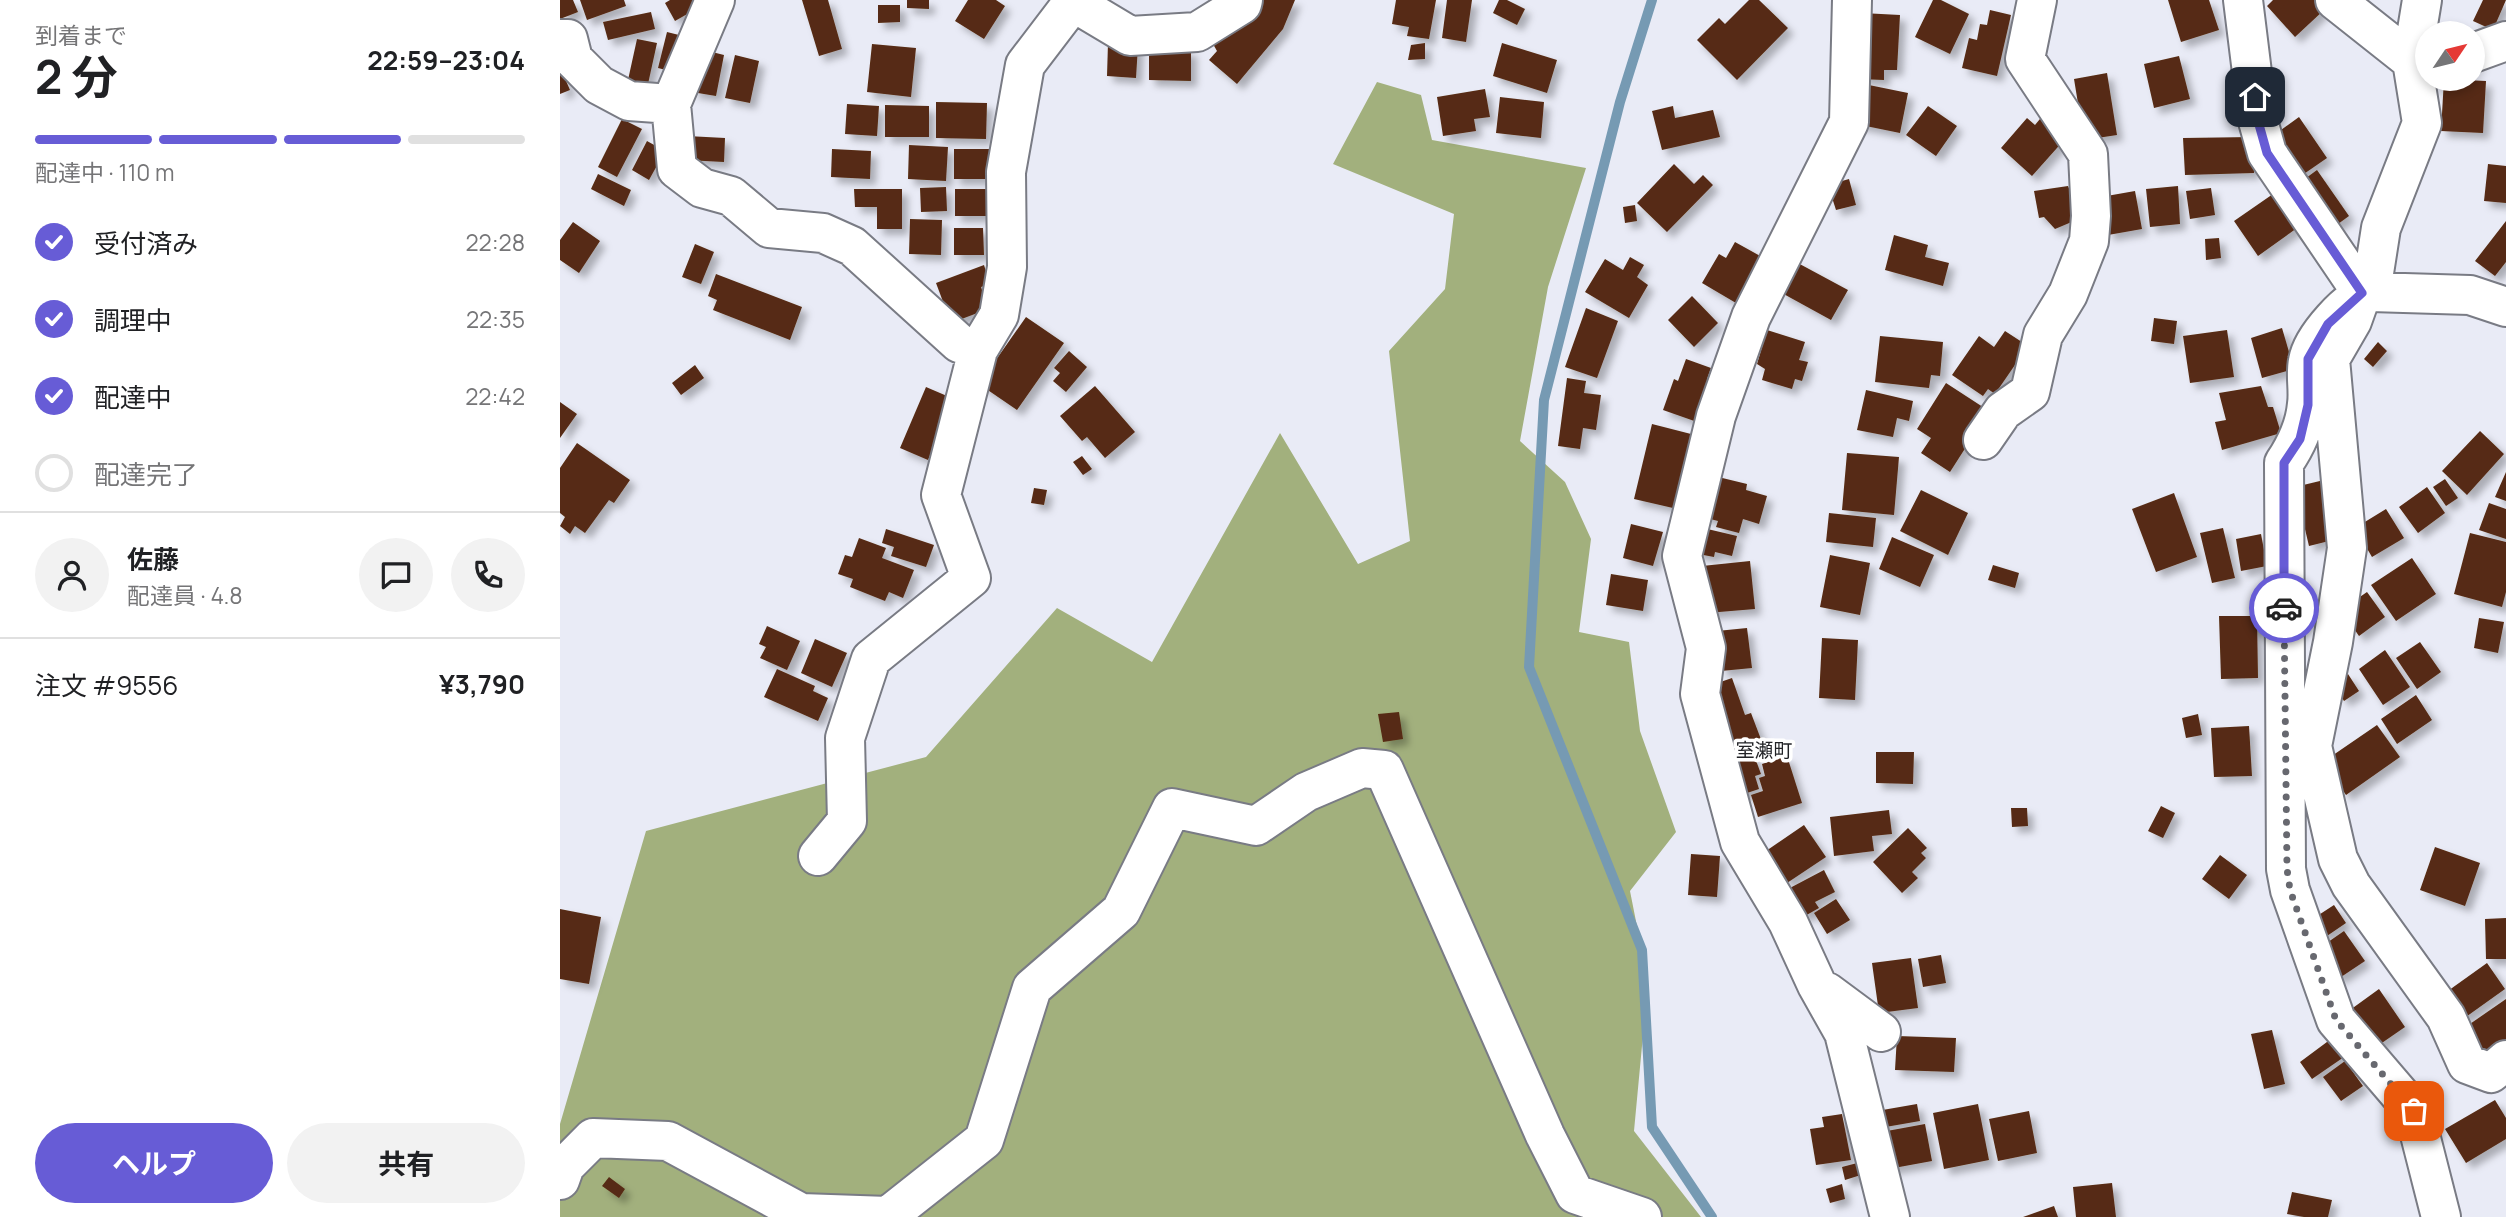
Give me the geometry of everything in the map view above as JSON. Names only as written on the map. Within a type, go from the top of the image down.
[{"type":"street","points":[[715,0],[671,104],[677,169],[702,188],[731,196],[769,228],[824,233],[852,246],[959,343],[978,350]]},
{"type":"street","points":[[818,856],[847,821],[845,738],[871,659],[971,578],[940,495],[978,350],[999,315],[1007,267],[1006,172],[1025,65],[1073,2],[1130,36],[1197,32],[1242,4],[1243,0]]},
{"type":"street","points":[[1852,0],[1849,122],[1751,317],[1716,416],[1682,556],[1706,648],[1700,694],[1740,842],[1788,922],[1817,985],[1844,1033],[1890,1217]]},
{"type":"street","points":[[1983,440],[2003,411],[2029,392],[2043,334],[2067,294],[2089,240],[2091,216],[2088,154],[2025,59],[2037,0]]},
{"type":"street","points":[[2243,0],[2258,121],[2267,153],[2366,292]]},
{"type":"street","points":[[2335,0],[2415,56]]},
{"type":"street","points":[[2421,21],[2422,0]]},
{"type":"street","points":[[560,39],[568,39],[573,59],[599,85],[629,101],[671,104]]},
{"type":"street","points":[[2485,49],[2506,41]]},
{"type":"street","points":[[2421,91],[2422,123],[2381,228],[2366,292],[2330,359],[2347,548],[2333,642],[2312,746],[2338,859],[2351,885],[2446,1017],[2467,1064],[2491,1073],[2506,1060]]},
{"type":"street","points":[[2441,1217],[2414,1111],[2336,1020],[2290,890],[2287,869],[2284,463],[2300,439],[2308,405],[2308,359],[2328,324],[2366,292],[2470,295],[2506,307]]},
{"type":"street","points":[[560,1180],[565,1166],[593,1138],[668,1141],[801,1213],[888,1216],[984,1140],[1032,988],[1121,911],[1171,808],[1255,826],[1306,792],[1362,768],[1384,771],[1539,1123],[1575,1194],[1642,1217]]},
{"type":"street","points":[[1817,985],[1881,1032]]},
{"type":"green space","points":[[1377,82],[1421,95],[1432,140],[1586,168],[1548,287],[1520,441],[1565,482],[1591,539],[1579,632],[1629,642],[1640,731],[1676,832],[1630,891],[1648,982],[1634,1131],[1701,1217],[560,1217],[560,1124],[646,831],[926,757],[1057,608],[1152,662],[1280,433],[1358,564],[1410,541],[1389,351],[1445,289],[1454,214],[1333,164]]},
{"type":"building","points":[[560,0],[573,0],[578,12],[560,19]]},
{"type":"building","points":[[580,0],[624,0],[626,6],[587,20]]},
{"type":"building","points":[[670,0],[700,0],[703,5],[675,21],[665,3]]},
{"type":"building","points":[[802,0],[828,0],[842,49],[819,56]]},
{"type":"building","points":[[907,0],[929,0],[929,9],[907,8]]},
{"type":"building","points":[[968,0],[996,0],[1005,6],[984,39],[955,21]]},
{"type":"building","points":[[1251,0],[1295,0],[1283,29],[1237,84],[1209,60],[1217,51],[1213,44]]},
{"type":"building","points":[[1396,0],[1436,0],[1429,39],[1407,36],[1409,27],[1392,24]]},
{"type":"building","points":[[1447,0],[1472,0],[1466,42],[1442,38]]},
{"type":"building","points":[[1499,0],[1507,0],[1525,9],[1517,25],[1493,13]]},
{"type":"building","points":[[1749,0],[1759,0],[1788,28],[1737,80],[1697,40],[1719,18],[1725,24]]},
{"type":"building","points":[[1933,0],[1941,0],[1969,14],[1950,54],[1915,37]]},
{"type":"building","points":[[2168,0],[2209,0],[2219,30],[2181,42]]},
{"type":"building","points":[[2273,0],[2314,0],[2324,10],[2295,37],[2267,6]]},
{"type":"building","points":[[2483,0],[2506,0],[2493,30],[2485,26],[2485,21],[2473,21]]},
{"type":"building","points":[[878,5],[900,5],[900,22],[878,23]]},
{"type":"building","points":[[1990,10],[2011,15],[1997,76],[1962,68],[1969,38],[1977,40],[1980,24],[1987,25]]},
{"type":"building","points":[[651,12],[655,29],[608,40],[603,22]]},
{"type":"building","points":[[1862,13],[1900,15],[1897,70],[1884,70],[1884,80],[1859,79]]},
{"type":"building","points":[[667,32],[687,37],[678,73],[658,68]]},
{"type":"building","points":[[637,39],[657,43],[648,84],[628,80]]},
{"type":"building","points":[[1108,43],[1138,45],[1136,78],[1107,76]]},
{"type":"building","points":[[1425,43],[1425,59],[1408,60],[1411,45]]},
{"type":"building","points":[[1502,43],[1557,60],[1547,93],[1493,76]]},
{"type":"building","points":[[872,44],[916,48],[911,97],[867,92]]},
{"type":"building","points":[[700,49],[724,55],[716,96],[692,92]]},
{"type":"building","points":[[1149,49],[1191,50],[1191,81],[1149,80]]},
{"type":"building","points":[[735,55],[759,61],[750,103],[725,98]]},
{"type":"building","points":[[2179,56],[2190,99],[2154,108],[2144,64]]},
{"type":"building","points":[[560,67],[570,90],[560,94]]},
{"type":"building","points":[[2107,73],[2117,135],[2084,140],[2074,79]]},
{"type":"building","points":[[2486,81],[2483,133],[2441,131],[2443,91],[2485,91]]},
{"type":"building","points":[[1864,84],[1908,93],[1900,133],[1856,124]]},
{"type":"building","points":[[1485,89],[1490,117],[1474,119],[1476,131],[1443,136],[1437,97]]},
{"type":"building","points":[[1500,97],[1544,102],[1541,138],[1496,133]]},
{"type":"building","points":[[936,102],[987,103],[986,139],[936,138]]},
{"type":"building","points":[[847,104],[879,106],[877,136],[845,134]]},
{"type":"building","points":[[885,105],[929,106],[929,137],[885,137]]},
{"type":"building","points":[[1673,106],[1675,118],[1713,110],[1720,137],[1662,150],[1652,111]]},
{"type":"building","points":[[1928,106],[1957,126],[1936,156],[1906,135]]},
{"type":"building","points":[[2044,114],[2065,139],[2032,176],[2001,148],[2027,118],[2035,125]]},
{"type":"building","points":[[2299,117],[2327,158],[2298,178],[2270,138]]},
{"type":"building","points":[[622,119],[642,129],[617,177],[598,167]]},
{"type":"building","points":[[687,136],[725,138],[724,162],[686,160]]},
{"type":"building","points":[[2253,137],[2254,173],[2185,175],[2183,138]]},
{"type":"building","points":[[647,141],[665,151],[649,180],[632,170]]},
{"type":"building","points":[[909,145],[948,147],[946,181],[908,179]]},
{"type":"building","points":[[832,149],[871,151],[870,179],[831,177]]},
{"type":"building","points":[[954,149],[992,149],[993,179],[954,179]]},
{"type":"building","points":[[1674,164],[1694,184],[1703,175],[1713,185],[1667,232],[1637,203]]},
{"type":"building","points":[[2488,164],[2506,166],[2506,203],[2484,201]]},
{"type":"building","points":[[2317,170],[2349,216],[2327,232],[2295,186]]},
{"type":"building","points":[[598,174],[631,190],[624,206],[591,189]]},
{"type":"building","points":[[1849,179],[1856,205],[1836,210],[1828,185]]},
{"type":"building","points":[[2068,186],[2077,207],[2071,210],[2074,221],[2055,229],[2044,217],[2039,218],[2034,191]]},
{"type":"building","points":[[2178,186],[2180,224],[2150,227],[2146,189]]},
{"type":"building","points":[[946,187],[947,211],[921,212],[920,188]]},
{"type":"building","points":[[2211,188],[2215,215],[2190,219],[2186,191]]},
{"type":"building","points":[[854,189],[902,189],[902,229],[877,229],[877,207],[855,207]]},
{"type":"building","points":[[955,189],[989,189],[990,216],[955,216]]},
{"type":"building","points":[[2135,191],[2142,229],[2108,235],[2101,197]]},
{"type":"building","points":[[2273,194],[2297,228],[2258,256],[2234,221]]},
{"type":"building","points":[[1635,205],[1637,221],[1625,223],[1623,207]]},
{"type":"building","points":[[910,219],[942,220],[941,255],[909,254]]},
{"type":"building","points":[[2506,221],[2506,262],[2495,276],[2475,261]]},
{"type":"building","points":[[573,222],[600,241],[579,273],[560,260],[560,240]]},
{"type":"building","points":[[954,228],[983,228],[984,255],[954,255]]},
{"type":"building","points":[[1894,235],[1928,245],[1925,257],[1949,263],[1943,286],[1885,270]]},
{"type":"building","points":[[2219,238],[2221,258],[2206,260],[2205,239]]},
{"type":"building","points":[[1735,242],[1762,257],[1736,303],[1702,283],[1719,254],[1726,258]]},
{"type":"building","points":[[695,244],[714,252],[701,284],[682,277]]},
{"type":"building","points":[[1630,257],[1644,265],[1637,277],[1648,285],[1629,318],[1585,292],[1605,259],[1623,270]]},
{"type":"building","points":[[1796,262],[1848,290],[1831,320],[1780,292]]},
{"type":"building","points":[[984,265],[990,284],[981,287],[988,309],[951,323],[936,283]]},
{"type":"building","points":[[716,274],[802,307],[790,340],[713,310],[717,300],[708,296]]},
{"type":"building","points":[[1692,296],[1718,323],[1694,347],[1668,320]]},
{"type":"building","points":[[1586,308],[1618,321],[1597,378],[1565,367]]},
{"type":"building","points":[[1026,317],[1064,343],[1017,410],[979,384]]},
{"type":"building","points":[[2154,318],[2177,321],[2174,344],[2151,341]]},
{"type":"building","points":[[2282,328],[2294,369],[2262,378],[2251,338]]},
{"type":"building","points":[[1767,330],[1805,342],[1799,360],[1808,362],[1802,381],[1795,379],[1792,389],[1762,380],[1765,369],[1757,364]]},
{"type":"building","points":[[2227,330],[2234,377],[2190,383],[2183,336]]},
{"type":"building","points":[[2005,331],[2028,346],[1995,394],[1988,389],[1983,396],[1952,375],[1979,336],[1994,347]]},
{"type":"building","points":[[1880,336],[1943,342],[1940,376],[1931,375],[1929,388],[1875,382]]},
{"type":"building","points":[[2378,342],[2387,351],[2373,367],[2364,359]]},
{"type":"building","points":[[1069,351],[1087,367],[1066,392],[1053,381],[1060,373],[1054,368]]},
{"type":"building","points":[[1686,359],[1711,368],[1707,379],[1715,382],[1700,423],[1663,410],[1674,379],[1678,381]]},
{"type":"building","points":[[695,365],[704,378],[681,395],[672,383]]},
{"type":"building","points":[[1567,378],[1586,381],[1584,393],[1601,395],[1596,430],[1583,428],[1580,449],[1558,446]]},
{"type":"building","points":[[1946,383],[1989,411],[1950,472],[1921,453],[1931,438],[1917,429]]},
{"type":"building","points":[[1095,386],[1135,432],[1105,458],[1087,437],[1082,441],[1060,416]]},
{"type":"building","points":[[2261,386],[2268,407],[2273,407],[2281,433],[2222,450],[2215,422],[2226,420],[2219,393]]},
{"type":"building","points":[[926,387],[954,399],[928,460],[900,448]]},
{"type":"building","points":[[1866,390],[1913,401],[1909,421],[1897,418],[1893,437],[1857,430]]},
{"type":"building","points":[[560,402],[577,414],[560,438]]},
{"type":"building","points":[[1652,424],[1691,434],[1673,508],[1634,499]]},
{"type":"building","points":[[2480,431],[2504,454],[2467,495],[2442,471]]},
{"type":"building","points":[[577,443],[630,480],[614,503],[609,500],[585,533],[575,526],[570,534],[560,526],[565,517],[560,513],[560,468]]},
{"type":"building","points":[[1847,453],[1899,457],[1894,515],[1842,510]]},
{"type":"building","points":[[1082,456],[1092,469],[1083,475],[1073,462]]},
{"type":"building","points":[[2506,472],[2506,501],[2495,497]]},
{"type":"building","points":[[1710,475],[1747,484],[1746,490],[1767,496],[1759,524],[1743,519],[1739,533],[1716,527],[1718,521],[1699,516]]},
{"type":"building","points":[[2445,479],[2458,498],[2446,506],[2433,487]]},
{"type":"building","points":[[2324,480],[2337,539],[2309,546],[2295,487]]},
{"type":"building","points":[[2427,487],[2445,513],[2418,533],[2399,507]]},
{"type":"building","points":[[1034,488],[1047,490],[1044,505],[1031,503]]},
{"type":"building","points":[[1921,490],[1968,513],[1948,555],[1900,531]]},
{"type":"building","points":[[2174,493],[2197,557],[2156,572],[2132,509]]},
{"type":"building","points":[[2489,503],[2506,509],[2506,539],[2479,530]]},
{"type":"building","points":[[2386,509],[2404,538],[2372,557],[2355,528]]},
{"type":"building","points":[[1829,513],[1876,518],[1873,547],[1826,542]]},
{"type":"building","points":[[1631,524],[1663,532],[1653,566],[1623,558]]},
{"type":"building","points":[[1699,527],[1737,536],[1732,556],[1715,552],[1714,557],[1693,553]]},
{"type":"building","points":[[2223,528],[2235,578],[2212,583],[2200,533]]},
{"type":"building","points":[[886,529],[934,545],[926,567],[891,556],[894,547],[882,543]]},
{"type":"building","points":[[2470,533],[2506,542],[2506,592],[2502,607],[2454,594]]},
{"type":"building","points":[[2261,534],[2267,566],[2241,571],[2236,539]]},
{"type":"building","points":[[1892,537],[1934,555],[1920,587],[1879,569]]},
{"type":"building","points":[[859,538],[886,548],[882,558],[914,570],[903,598],[889,592],[885,601],[850,587],[853,579],[838,574],[845,555],[852,557]]},
{"type":"building","points":[[1830,555],[1870,563],[1860,615],[1820,607]]},
{"type":"building","points":[[2412,558],[2436,594],[2396,621],[2371,585]]},
{"type":"building","points":[[1750,561],[1755,609],[1707,613],[1702,566]]},
{"type":"building","points":[[1993,565],[2019,573],[2015,588],[1988,580]]},
{"type":"building","points":[[1611,574],[1648,580],[1643,611],[1606,605]]},
{"type":"building","points":[[2367,592],[2385,617],[2359,636],[2341,610]]},
{"type":"building","points":[[2219,616],[2257,616],[2258,678],[2221,679]]},
{"type":"building","points":[[2479,618],[2504,622],[2498,653],[2474,648]]},
{"type":"building","points":[[767,626],[800,641],[787,670],[760,658],[766,647],[759,644]]},
{"type":"building","points":[[1747,628],[1752,668],[1721,671],[1717,631]]},
{"type":"building","points":[[1822,638],[1858,640],[1855,700],[1819,698]]},
{"type":"building","points":[[815,639],[847,653],[832,687],[801,673]]},
{"type":"building","points":[[2420,642],[2441,672],[2417,689],[2396,658]]},
{"type":"building","points":[[2385,650],[2410,687],[2383,705],[2359,669]]},
{"type":"building","points":[[777,669],[815,686],[813,691],[828,698],[818,721],[764,697]]},
{"type":"building","points":[[2348,674],[2359,691],[2344,701],[2333,683]]},
{"type":"building","points":[[1732,678],[1745,715],[1751,713],[1762,742],[1727,754],[1706,687]]},
{"type":"building","points":[[2416,695],[2432,720],[2397,744],[2381,719]]},
{"type":"building","points":[[1399,712],[1403,739],[1383,742],[1378,714]]},
{"type":"building","points":[[2198,714],[2202,735],[2186,738],[2182,718]]},
{"type":"building","points":[[2377,725],[2400,757],[2346,795],[2323,762]]},
{"type":"building","points":[[2249,726],[2252,776],[2214,777],[2211,728]]},
{"type":"building","points":[[1876,752],[1914,752],[1913,784],[1876,783]]},
{"type":"building","points":[[1754,755],[1761,774],[1755,776],[1759,789],[1735,797],[1724,765]]},
{"type":"building","points":[[1787,756],[1802,803],[1758,817],[1751,795],[1763,791],[1759,778],[1765,776],[1762,764]]},
{"type":"building","points":[[2161,806],[2175,813],[2163,838],[2148,831]]},
{"type":"building","points":[[2011,808],[2027,808],[2028,826],[2012,827]]},
{"type":"building","points":[[1889,810],[1892,834],[1872,836],[1874,851],[1834,856],[1830,817]]},
{"type":"building","points":[[1804,825],[1826,857],[1787,883],[1766,851]]},
{"type":"building","points":[[1908,828],[1927,848],[1921,853],[1926,858],[1912,872],[1918,878],[1902,893],[1873,862]]},
{"type":"building","points":[[2435,847],[2480,863],[2465,906],[2420,890]]},
{"type":"building","points":[[1691,854],[1720,856],[1717,897],[1688,895]]},
{"type":"building","points":[[2220,855],[2247,875],[2229,899],[2202,879]]},
{"type":"building","points":[[1824,870],[1835,892],[1815,902],[1819,908],[1803,917],[1788,889]]},
{"type":"building","points":[[1836,899],[1850,920],[1827,934],[1814,913]]},
{"type":"building","points":[[2334,905],[2346,923],[2324,938],[2311,920]]},
{"type":"building","points":[[560,909],[601,917],[589,984],[560,979]]},
{"type":"building","points":[[2506,918],[2506,959],[2486,959],[2485,919]]},
{"type":"building","points":[[2344,931],[2365,961],[2338,979],[2318,949]]},
{"type":"building","points":[[1941,955],[1946,983],[1923,987],[1918,959]]},
{"type":"building","points":[[1911,958],[1918,1008],[1879,1013],[1872,963]]},
{"type":"building","points":[[2487,963],[2505,989],[2463,1019],[2445,993]]},
{"type":"building","points":[[2379,989],[2405,1027],[2376,1047],[2350,1010]]},
{"type":"building","points":[[2506,999],[2506,1039],[2485,1053],[2467,1026]]},
{"type":"building","points":[[2272,1030],[2285,1084],[2264,1089],[2251,1034]]},
{"type":"building","points":[[1897,1036],[1956,1038],[1954,1072],[1895,1070]]},
{"type":"building","points":[[2331,1039],[2344,1057],[2312,1079],[2300,1062]]},
{"type":"building","points":[[2345,1061],[2363,1086],[2341,1101],[2323,1077]]},
{"type":"building","points":[[2495,1100],[2506,1118],[2506,1139],[2466,1163],[2445,1129]]},
{"type":"building","points":[[1917,1104],[1920,1121],[1874,1129],[1871,1112]]},
{"type":"building","points":[[1978,1104],[1989,1160],[1944,1169],[1933,1113]]},
{"type":"building","points":[[2029,1111],[2037,1153],[1998,1161],[1989,1119]]},
{"type":"building","points":[[1842,1114],[1851,1160],[1816,1165],[1810,1129],[1824,1127],[1822,1117]]},
{"type":"building","points":[[1925,1124],[1932,1161],[1883,1170],[1876,1133]]},
{"type":"building","points":[[1861,1162],[1864,1174],[1845,1180],[1842,1167]]},
{"type":"building","points":[[609,1177],[625,1189],[619,1198],[602,1186]]},
{"type":"building","points":[[2112,1183],[2116,1217],[2076,1217],[2073,1187]]},
{"type":"building","points":[[1842,1184],[1845,1199],[1830,1203],[1826,1189]]},
{"type":"building","points":[[2292,1192],[2332,1200],[2328,1217],[2287,1214]]},
{"type":"building","points":[[2054,1206],[2058,1217],[2023,1217]]},
{"type":"waterway","points":[[1652,0],[1620,102],[1544,400],[1529,667],[1642,950],[1652,1127],[1712,1217]]},
{"type":"way so far","points":[[2284,608],[2287,869],[2290,890],[2336,1020],[2414,1111]]},
{"type":"district","name":"室瀬町","points":[[1764,750]]},
{"type":"route","points":[[2255,97],[2267,153],[2362,293],[2328,324],[2308,359],[2308,405],[2300,439],[2284,463],[2284,608]]}]
